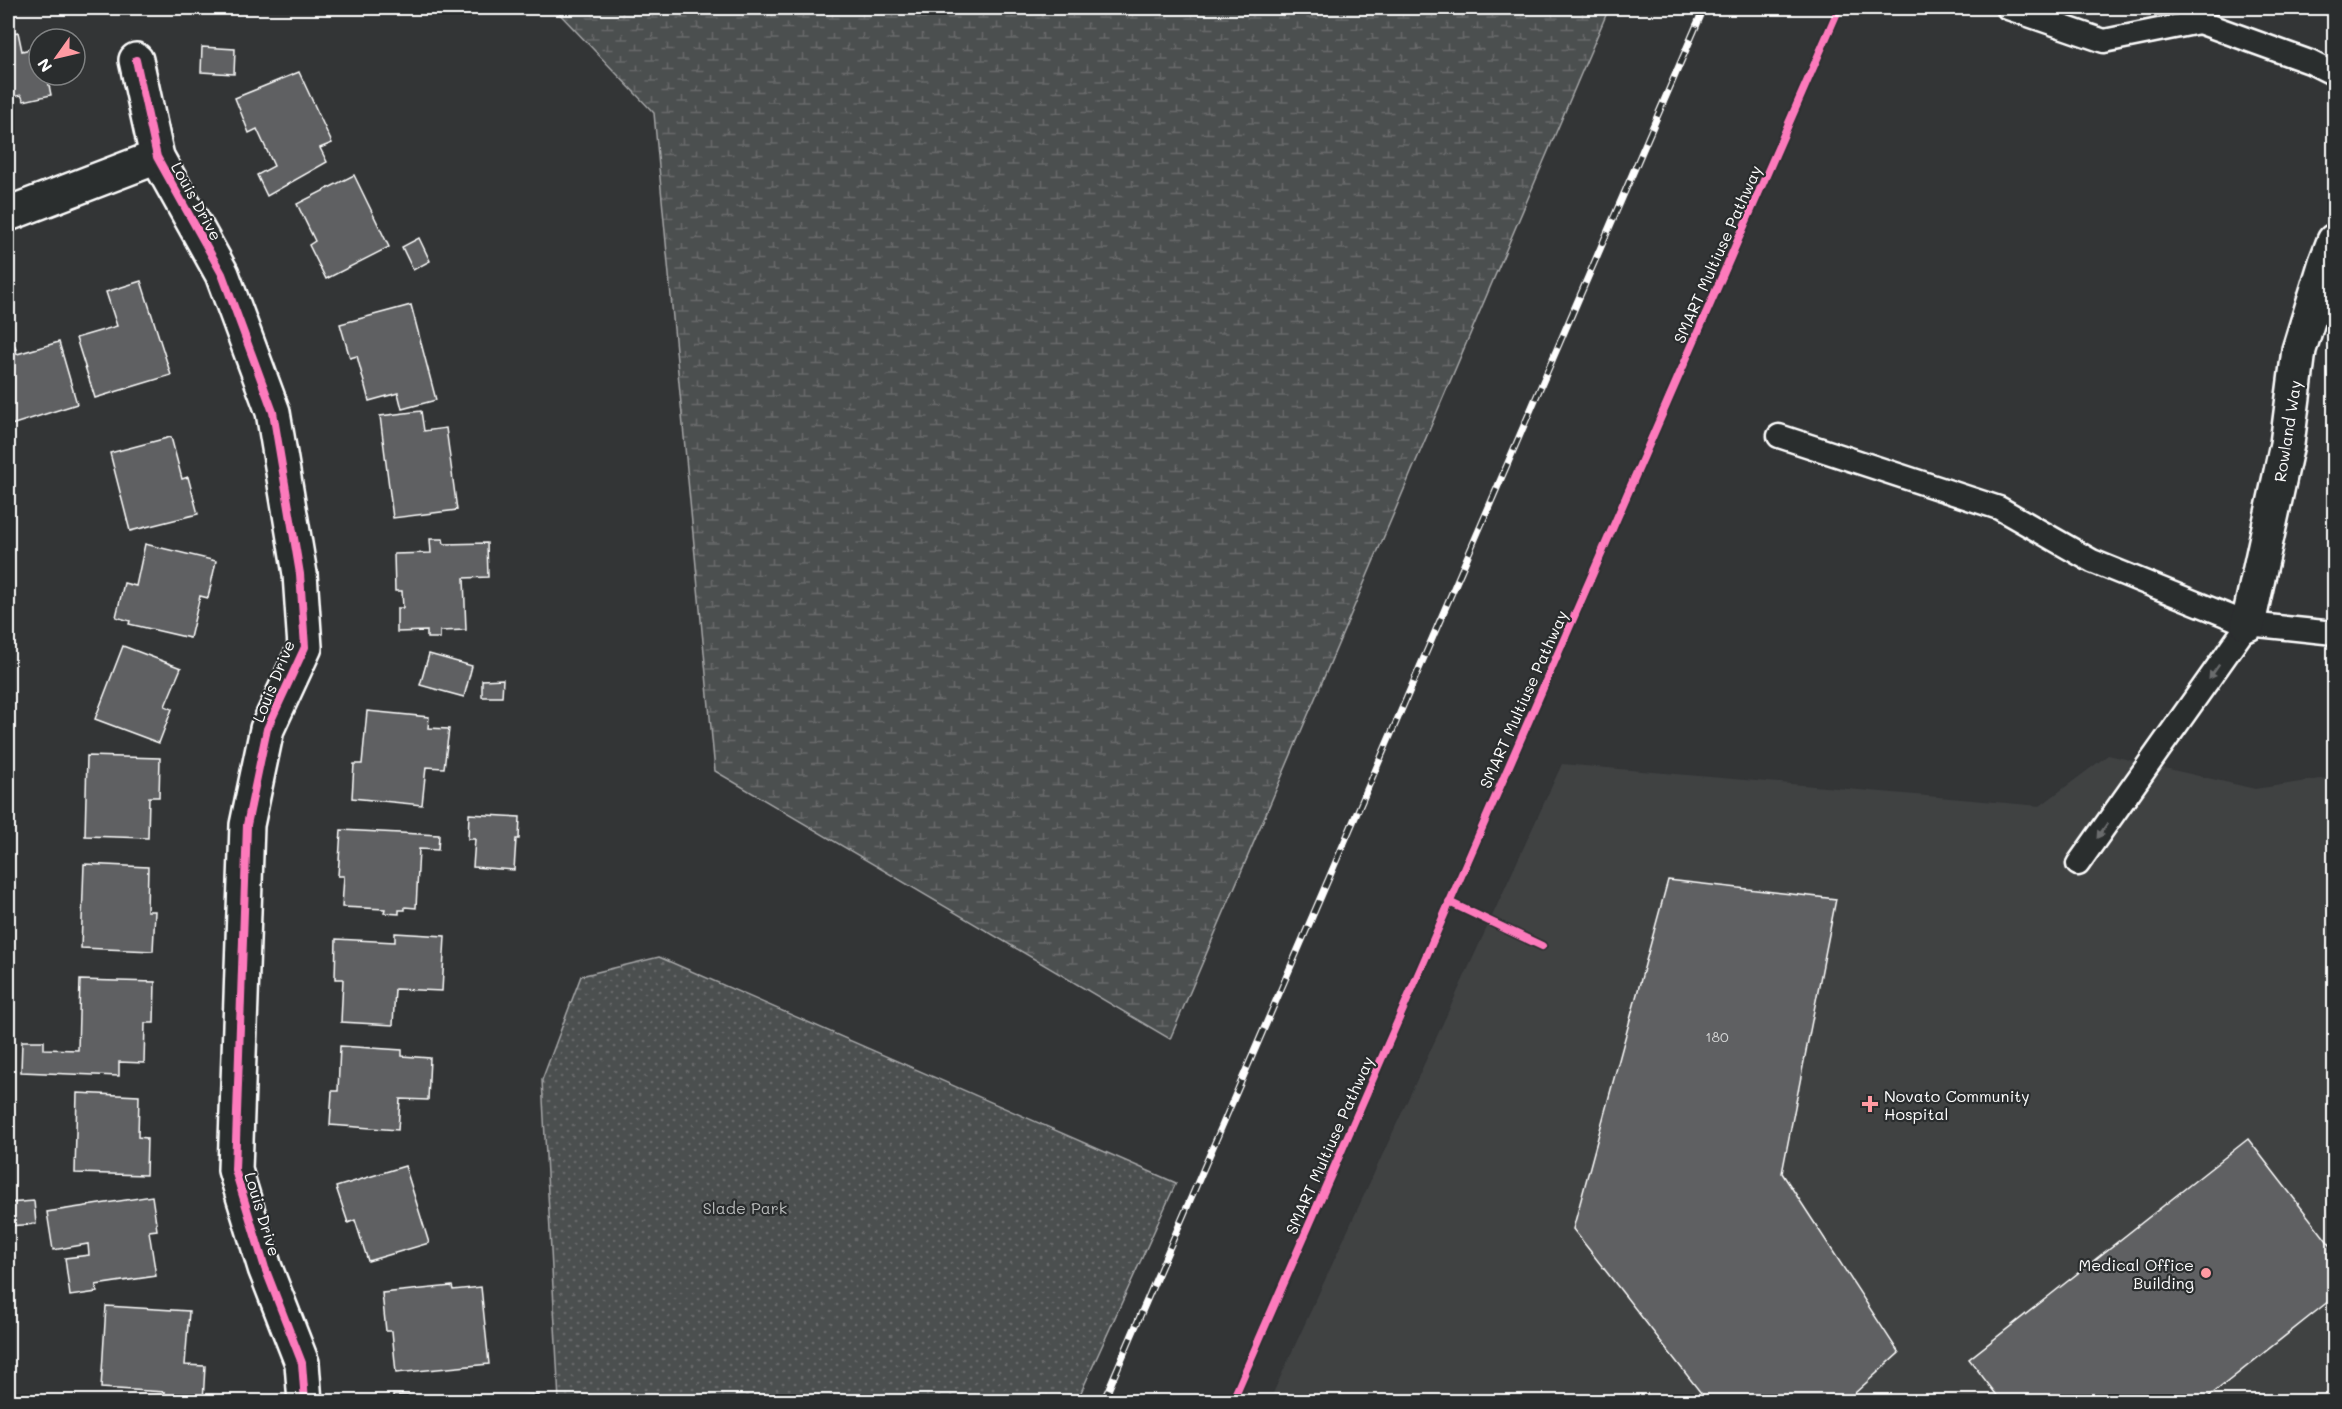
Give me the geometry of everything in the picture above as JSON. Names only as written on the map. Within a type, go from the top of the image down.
[{"type":"street","name":"Louis Drive","points":[[136,60],[157,157],[222,274],[273,412],[300,574],[305,647],[267,729],[247,825],[235,1170],[265,1268],[302,1363],[305,1401]]},
{"type":"street","points":[[8,214],[157,157]]},
{"type":"street","name":"Rowland Way","points":[[2248,624],[2287,444],[2300,350],[2334,241]]},
{"type":"lane","points":[[2008,8],[2104,41],[2199,22],[2310,62],[2334,74]]},
{"type":"lane","points":[[1779,436],[1999,508],[2092,561],[2248,624],[2334,633]]},
{"type":"lane","points":[[2078,864],[2248,624]]},
{"type":"shaded area","name":"Novato Community Hospital","points":[[2108,755],[2255,789],[2334,777],[2334,1401],[1269,1402],[1562,764],[2040,806]]},
{"type":"green space","points":[[554,8],[1609,8],[1170,1039],[715,771],[654,113]]},
{"type":"green space","name":"Slade Park","points":[[659,957],[1176,1183],[1077,1401],[559,1401],[542,1080],[581,976]]},
{"type":"building","points":[[18,32],[22,51],[27,50],[27,87],[49,87],[51,95],[24,101],[21,95],[8,98],[8,34]]},
{"type":"building","points":[[202,47],[235,49],[234,74],[201,72]]},
{"type":"building","points":[[299,72],[332,143],[320,148],[327,162],[267,196],[257,175],[274,166],[257,129],[249,133],[235,98]]},
{"type":"building","points":[[354,175],[389,247],[326,279],[309,245],[315,241],[297,204]]},
{"type":"building","points":[[419,238],[430,261],[413,270],[402,247]]},
{"type":"building","points":[[141,281],[171,375],[95,398],[76,338],[117,326],[106,292]]},
{"type":"building","points":[[411,305],[436,400],[402,409],[398,393],[369,401],[357,356],[350,358],[340,324]]},
{"type":"building","points":[[59,342],[77,404],[8,426],[8,348],[15,346],[17,354]]},
{"type":"building","points":[[421,411],[424,431],[446,428],[457,510],[393,518],[380,416]]},
{"type":"building","points":[[171,437],[182,479],[188,477],[198,514],[130,531],[110,453]]},
{"type":"building","points":[[430,539],[443,539],[444,544],[487,543],[488,577],[464,578],[466,630],[440,631],[440,638],[427,638],[427,631],[397,632],[397,608],[403,608],[402,591],[395,591],[394,554],[431,553]]},
{"type":"building","points":[[145,544],[216,561],[208,598],[200,596],[190,638],[129,624],[130,621],[116,617],[124,583],[136,586]]},
{"type":"building","points":[[123,646],[181,668],[165,706],[172,709],[159,743],[95,719]]},
{"type":"building","points":[[429,654],[472,666],[464,697],[420,685]]},
{"type":"building","points":[[503,679],[502,697],[482,697],[482,680]]},
{"type":"building","points":[[367,711],[429,717],[428,728],[449,729],[444,768],[426,767],[422,805],[352,798],[354,764],[362,764]]},
{"type":"building","points":[[87,756],[160,758],[159,797],[149,797],[148,838],[85,836]]},
{"type":"building","points":[[469,814],[520,817],[514,870],[473,867],[475,839],[468,839]]},
{"type":"building","points":[[341,830],[439,835],[438,850],[419,849],[416,908],[405,907],[405,910],[399,910],[399,914],[384,913],[385,909],[342,907],[344,876],[338,876]]},
{"type":"building","points":[[84,864],[148,867],[147,911],[155,911],[153,951],[81,948]]},
{"type":"building","points":[[1668,880],[1836,899],[1782,1173],[1899,1353],[1845,1402],[1708,1402],[1573,1229]]},
{"type":"building","points":[[395,933],[445,936],[442,991],[395,989],[393,1025],[341,1022],[343,979],[335,979],[336,939],[395,942]]},
{"type":"building","points":[[80,980],[155,982],[154,1023],[145,1023],[144,1063],[119,1062],[119,1076],[21,1072],[22,1041],[44,1041],[44,1049],[78,1050]]},
{"type":"building","points":[[340,1046],[402,1050],[402,1056],[430,1058],[428,1100],[400,1099],[398,1130],[330,1125],[332,1091],[338,1091]]},
{"type":"building","points":[[77,1093],[139,1096],[138,1137],[147,1138],[146,1175],[75,1173]]},
{"type":"building","name":"Medical Office Building","points":[[2248,1139],[2334,1250],[2334,1297],[2202,1402],[2002,1402],[1969,1359]]},
{"type":"building","points":[[405,1166],[429,1243],[368,1261],[355,1220],[348,1223],[336,1187]]},
{"type":"building","points":[[152,1196],[157,1230],[149,1231],[156,1276],[96,1285],[97,1292],[70,1296],[65,1258],[89,1255],[88,1244],[53,1250],[47,1212]]},
{"type":"building","points":[[34,1201],[36,1224],[8,1226],[8,1203]]},
{"type":"building","points":[[452,1286],[453,1290],[481,1287],[489,1364],[396,1373],[392,1331],[386,1331],[382,1293]]},
{"type":"building","points":[[106,1306],[189,1311],[185,1365],[205,1366],[203,1402],[164,1402],[165,1392],[101,1388]]},
{"type":"building","points":[[393,1395],[465,1398],[465,1402],[393,1402]]},
{"type":"building","points":[[539,1395],[540,1402],[518,1402],[517,1396]]},
{"type":"railway","points":[[1103,1402],[1704,8]]},
{"type":"cycle path","name":"SMART Multiuse Pathway","points":[[1232,1402],[1839,8]]},
{"type":"cycle path","points":[[136,60],[157,157],[222,274],[273,412],[300,574],[305,647],[267,729],[247,825],[235,1170],[265,1268],[302,1363],[305,1402]]},
{"type":"cycle path","points":[[1449,902],[1542,946]]},
{"type":"place","name":"Novato Community Hospital","points":[[1870,1104]]},
{"type":"place","name":"Medical Office Building","points":[[2206,1273]]}]
